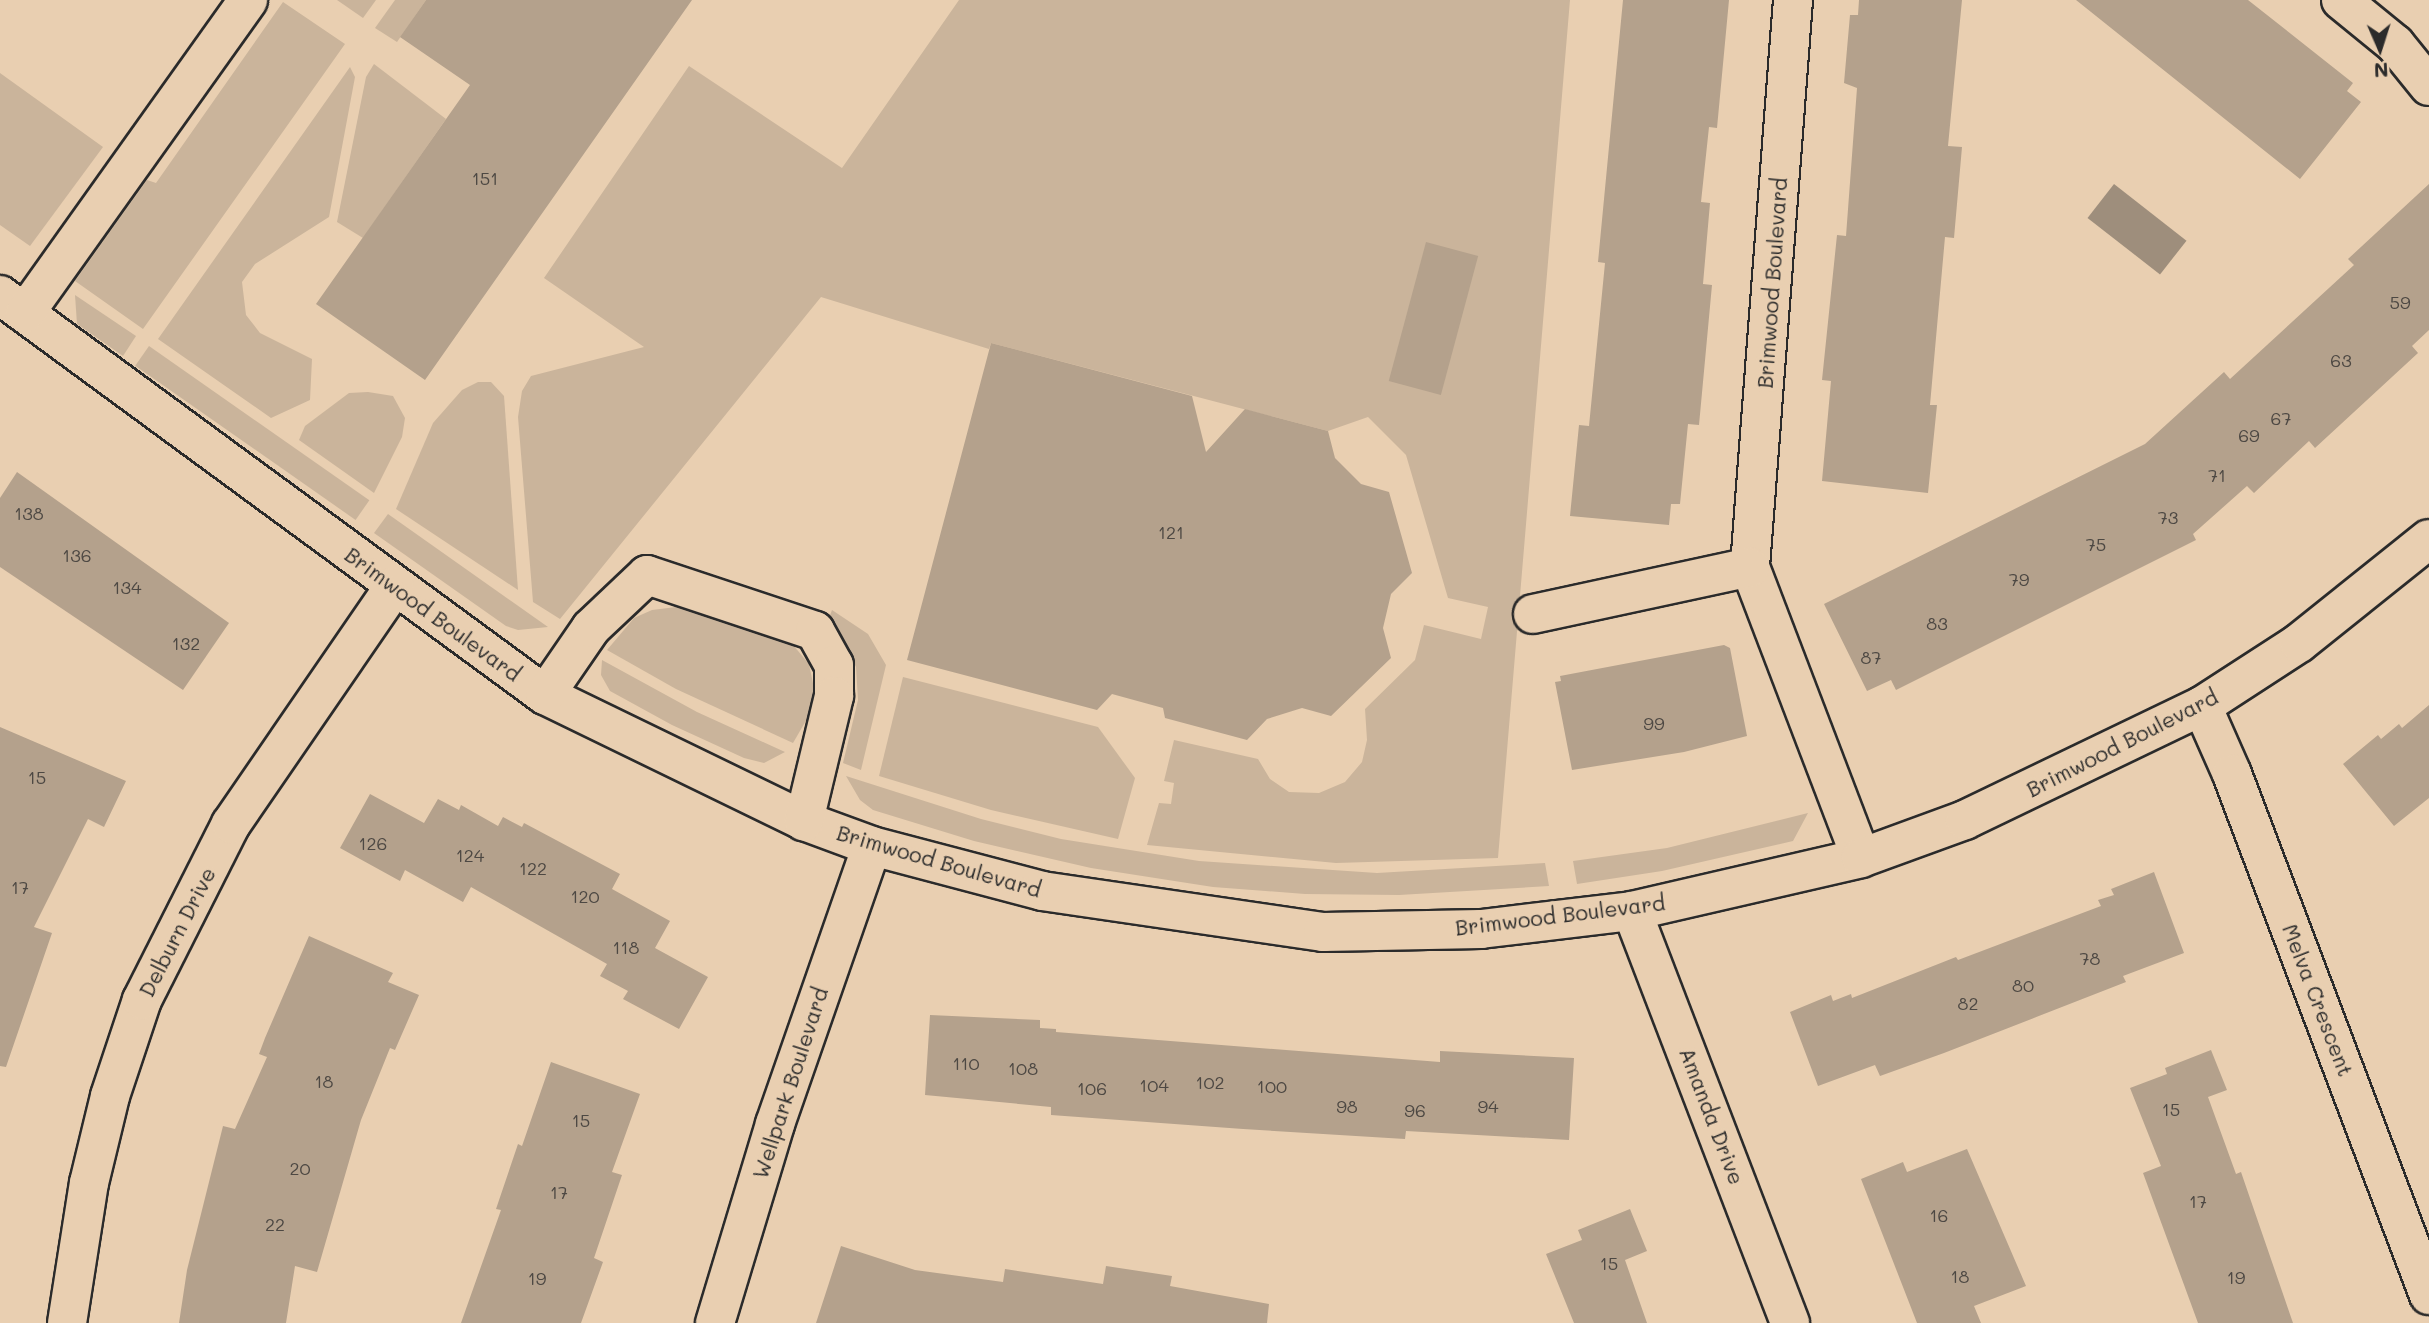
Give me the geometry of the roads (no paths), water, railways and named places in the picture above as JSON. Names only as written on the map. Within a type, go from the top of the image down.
[{"type":"street","points":[[12,304],[248,0]]},
{"type":"street","name":"Brimwood Boulevard","points":[[1793,0],[1750,567],[1861,858]]},
{"type":"street","points":[[2341,0],[2395,44],[2429,86]]},
{"type":"street","name":"Brimwood Boulevard","points":[[12,304],[394,587],[545,695],[804,821],[872,846],[1042,891],[1323,932],[1481,929],[1632,911],[1861,858],[1965,820],[2202,706],[2299,643],[2429,539]]},
{"type":"street","points":[[1533,614],[1750,567]]},
{"type":"street","points":[[545,695],[591,628],[647,575],[815,631],[834,665],[834,696],[804,821]]},
{"type":"street","name":"Delburn Drive","points":[[67,1323],[89,1182],[110,1096],[142,1000],[231,824],[394,587]]},
{"type":"street","name":"Melva Crescent","points":[[2202,706],[2232,774],[2429,1295]]},
{"type":"street","name":"Wellpark Boulevard","points":[[715,1323],[775,1124],[872,846]]},
{"type":"street","name":"Amanda Drive","points":[[1632,911],[1790,1323]]}]
